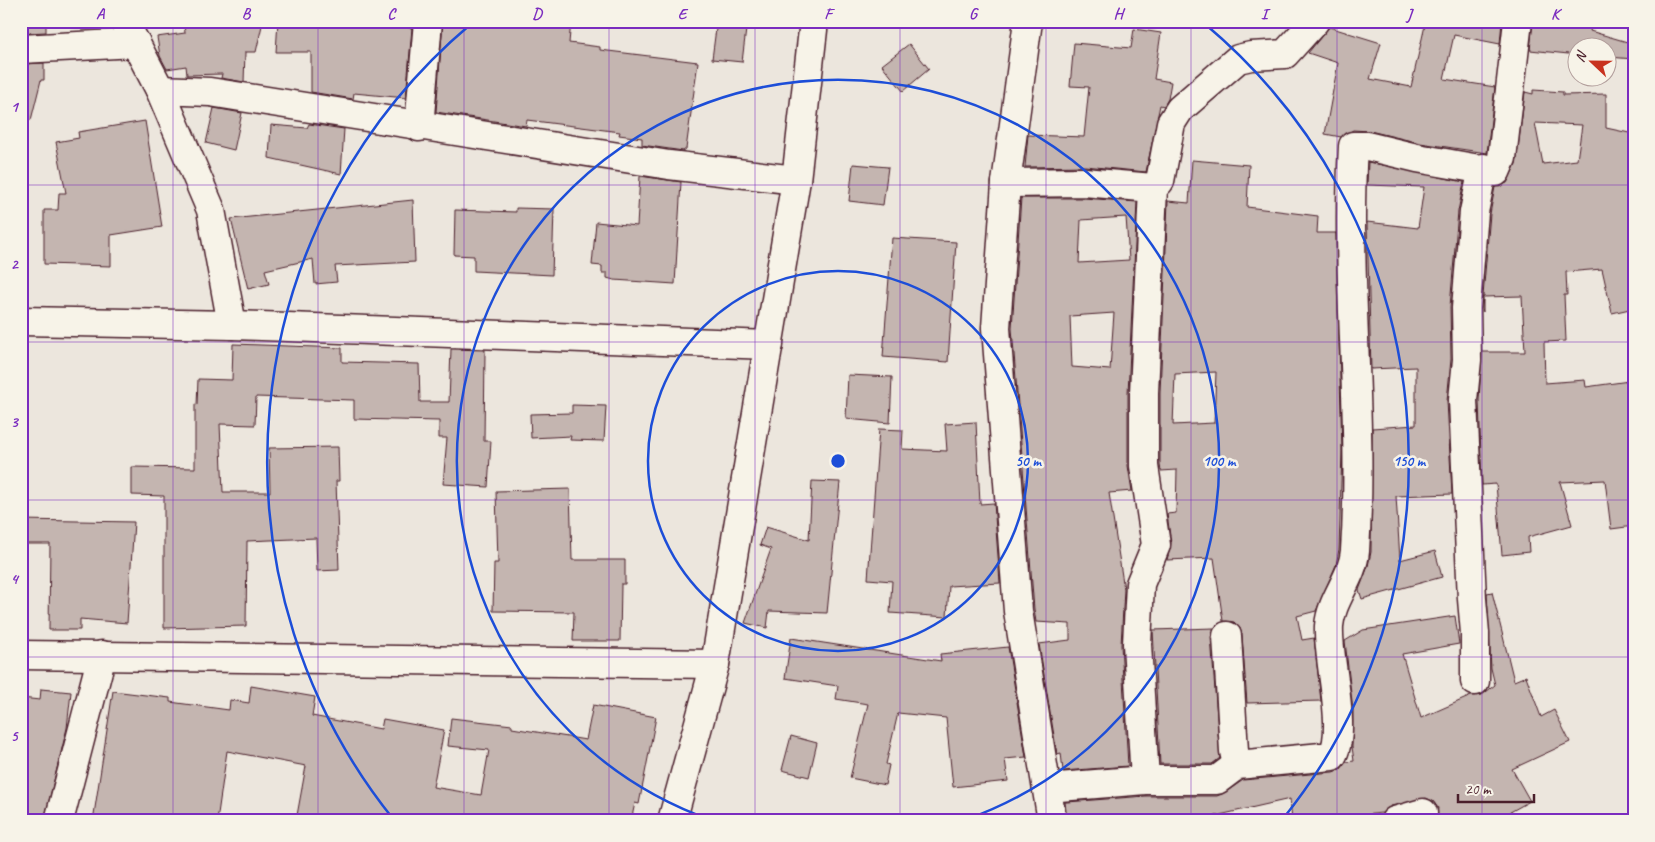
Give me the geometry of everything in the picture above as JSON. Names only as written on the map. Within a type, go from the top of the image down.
[{"type":"street","points":[[420,127],[428,21]]},
{"type":"street","points":[[672,821],[714,664],[796,180],[814,21]]},
{"type":"street","points":[[1028,21],[1006,183],[996,328],[1018,611],[1052,821]]},
{"type":"street","points":[[1145,780],[1137,644],[1140,584],[1156,545],[1144,466],[1144,393],[1153,188],[1160,181],[1171,123],[1180,109],[1238,59],[1251,56],[1285,54],[1316,21]]},
{"type":"street","points":[[1047,788],[1145,780],[1217,780],[1238,765],[1332,756],[1338,747],[1339,733],[1331,666],[1329,624],[1337,598],[1348,578],[1355,554],[1359,471],[1353,328],[1351,179],[1353,146],[1367,146],[1417,158],[1483,168],[1496,172],[1502,158],[1518,21]]},
{"type":"street","points":[[21,49],[130,32],[160,90],[210,210],[232,326]]},
{"type":"street","points":[[160,90],[210,92],[420,127],[669,164],[796,180]]},
{"type":"street","points":[[1475,681],[1475,633],[1463,400],[1467,360],[1466,308],[1474,212],[1483,168]]},
{"type":"street","points":[[1006,183],[1084,182],[1153,188]]},
{"type":"street","points":[[21,321],[232,326],[769,345]]},
{"type":"street","points":[[1227,636],[1234,751],[1238,765]]},
{"type":"street","points":[[21,655],[714,664]]},
{"type":"street","points":[[59,821],[102,655]]},
{"type":"street","points":[[1395,821],[1423,814]]},
{"type":"building","points":[[26,21],[46,21],[46,32],[26,33]]},
{"type":"building","points":[[219,21],[263,21],[256,52],[245,52],[244,82],[221,78],[222,74],[187,75],[186,66],[167,69],[160,56],[157,37],[185,33],[184,24]]},
{"type":"building","points":[[278,21],[393,21],[392,26],[412,28],[406,98],[354,93],[353,99],[311,92],[311,52],[276,52]]},
{"type":"building","points":[[443,21],[571,21],[569,43],[600,47],[600,50],[698,62],[686,149],[683,151],[642,145],[642,138],[619,135],[620,132],[527,120],[526,126],[436,112]]},
{"type":"building","points":[[717,21],[747,21],[742,62],[712,59]]},
{"type":"building","points":[[1426,21],[1502,21],[1500,44],[1454,35],[1444,79],[1495,87],[1487,153],[1420,143],[1370,131],[1353,130],[1341,137],[1325,134],[1338,63],[1308,53],[1329,27],[1381,43],[1370,79],[1411,87]]},
{"type":"building","points":[[1533,21],[1593,21],[1590,31],[1614,38],[1568,38],[1568,54],[1530,50]]},
{"type":"building","points":[[1134,29],[1161,33],[1154,79],[1171,82],[1168,99],[1164,106],[1160,105],[1146,172],[1085,166],[1025,167],[1028,135],[1084,137],[1089,87],[1070,86],[1074,43],[1131,48]]},
{"type":"building","points":[[1618,39],[1634,44],[1634,59],[1618,58]]},
{"type":"building","points":[[909,44],[929,69],[903,91],[882,65]]},
{"type":"building","points":[[44,63],[44,80],[41,80],[31,120],[22,119],[24,64]]},
{"type":"building","points":[[1533,90],[1563,92],[1563,95],[1606,94],[1606,128],[1634,134],[1634,308],[1612,313],[1602,269],[1566,272],[1567,295],[1564,295],[1566,341],[1544,342],[1545,383],[1585,380],[1586,387],[1629,381],[1634,425],[1634,526],[1611,529],[1605,480],[1560,482],[1572,525],[1528,537],[1529,552],[1502,555],[1496,484],[1482,485],[1479,400],[1482,352],[1525,352],[1522,296],[1483,297],[1483,312],[1482,308],[1490,214],[1495,187],[1507,183],[1516,164],[1525,92],[1533,94]],"holes":[[[1535,123],[1582,125],[1577,160],[1543,164]]]},
{"type":"building","points":[[214,108],[242,113],[234,150],[206,143]]},
{"type":"building","points":[[145,121],[162,227],[111,235],[111,266],[44,264],[44,210],[58,210],[59,193],[66,193],[56,142],[79,138],[78,132]]},
{"type":"building","points":[[309,124],[344,129],[341,174],[269,158],[271,125],[307,128]]},
{"type":"building","points":[[1192,160],[1249,165],[1247,207],[1318,216],[1317,233],[1336,233],[1342,450],[1339,549],[1336,565],[1316,611],[1297,616],[1302,640],[1314,638],[1321,701],[1247,703],[1242,635],[1240,628],[1234,622],[1223,621],[1214,558],[1167,560],[1171,543],[1167,514],[1176,513],[1177,470],[1161,471],[1160,465],[1160,393],[1168,201],[1189,203]],"holes":[[[1216,372],[1214,423],[1173,425],[1175,374]]]},
{"type":"building","points":[[1368,162],[1464,182],[1458,211],[1450,307],[1451,359],[1447,401],[1452,494],[1396,496],[1400,560],[1435,551],[1442,577],[1362,599],[1359,590],[1371,552],[1372,428],[1416,425],[1416,367],[1371,369],[1367,222],[1418,228],[1424,187],[1367,185]]},
{"type":"building","points":[[853,164],[888,167],[883,205],[849,201]]},
{"type":"building","points":[[640,176],[681,182],[675,284],[614,280],[607,278],[607,273],[602,273],[602,266],[592,265],[596,222],[637,226]]},
{"type":"building","points":[[1021,198],[1083,198],[1137,202],[1128,393],[1128,466],[1132,491],[1109,493],[1124,589],[1121,645],[1128,766],[1063,771],[1061,753],[1057,754],[1039,644],[1070,640],[1070,624],[1036,622],[1012,328]],"holes":[[[1126,217],[1129,260],[1079,263],[1081,220]],[[1114,313],[1110,370],[1072,367],[1070,316]]]},
{"type":"building","points":[[413,200],[415,262],[335,266],[337,282],[315,284],[313,259],[265,270],[269,284],[248,289],[231,219]]},
{"type":"building","points":[[516,208],[554,209],[552,275],[474,271],[474,256],[454,255],[455,210],[516,212]]},
{"type":"building","points":[[892,238],[956,242],[948,362],[883,357]]},
{"type":"building","points":[[233,344],[342,348],[342,362],[419,364],[420,402],[449,402],[451,349],[485,350],[484,441],[491,441],[488,487],[443,484],[447,438],[439,438],[439,421],[354,419],[354,400],[256,397],[255,425],[220,424],[223,492],[270,492],[269,448],[338,447],[339,481],[336,481],[339,570],[317,571],[316,538],[247,541],[246,626],[164,628],[164,496],[132,495],[132,467],[195,468],[195,404],[197,405],[198,379],[232,380]]},
{"type":"building","points":[[848,375],[892,377],[890,423],[846,419]]},
{"type":"building","points":[[572,405],[606,406],[604,441],[570,440],[571,436],[531,438],[530,414],[572,413]]},
{"type":"building","points":[[976,422],[980,504],[994,503],[1000,583],[949,586],[947,617],[890,613],[892,581],[868,579],[879,429],[903,430],[902,449],[947,451],[945,424]]},
{"type":"building","points":[[812,481],[840,482],[827,613],[769,611],[767,628],[745,623],[771,549],[760,545],[766,527],[809,540]]},
{"type":"building","points":[[570,489],[572,560],[625,560],[625,584],[621,584],[620,641],[573,641],[574,612],[493,611],[494,563],[498,563],[496,491]]},
{"type":"building","points":[[21,520],[134,522],[127,623],[80,619],[80,630],[49,630],[50,544],[21,544]]},
{"type":"building","points":[[1492,592],[1514,681],[1526,676],[1541,717],[1554,710],[1570,742],[1512,769],[1530,801],[1494,821],[1436,821],[1438,808],[1433,801],[1426,798],[1391,806],[1382,813],[1353,816],[1354,821],[1292,821],[1290,799],[1215,816],[1215,821],[1067,821],[1065,802],[1146,796],[1217,796],[1243,780],[1333,772],[1341,769],[1346,762],[1354,761],[1352,747],[1353,711],[1345,641],[1363,630],[1455,616],[1459,644],[1402,654],[1421,718],[1471,696],[1482,695],[1495,685],[1491,668],[1487,593]]},
{"type":"building","points":[[1214,628],[1211,637],[1220,758],[1212,764],[1160,764],[1153,630]]},
{"type":"building","points":[[791,638],[941,661],[940,654],[1008,647],[1026,757],[1005,759],[1008,781],[953,787],[946,718],[898,713],[886,764],[889,765],[885,785],[850,778],[868,704],[836,699],[838,686],[785,678]]},
{"type":"building","points":[[251,686],[315,697],[312,716],[381,729],[383,719],[444,730],[433,787],[481,795],[489,750],[448,746],[451,718],[512,725],[512,728],[586,740],[593,705],[656,717],[639,804],[635,803],[631,821],[296,821],[306,766],[227,751],[217,821],[93,821],[113,691],[170,698],[170,702],[229,710],[230,700],[249,703]]},
{"type":"building","points":[[41,689],[71,692],[67,728],[44,821],[21,821],[21,698],[40,700]]},
{"type":"building","points":[[791,736],[817,743],[809,777],[782,770]]}]
